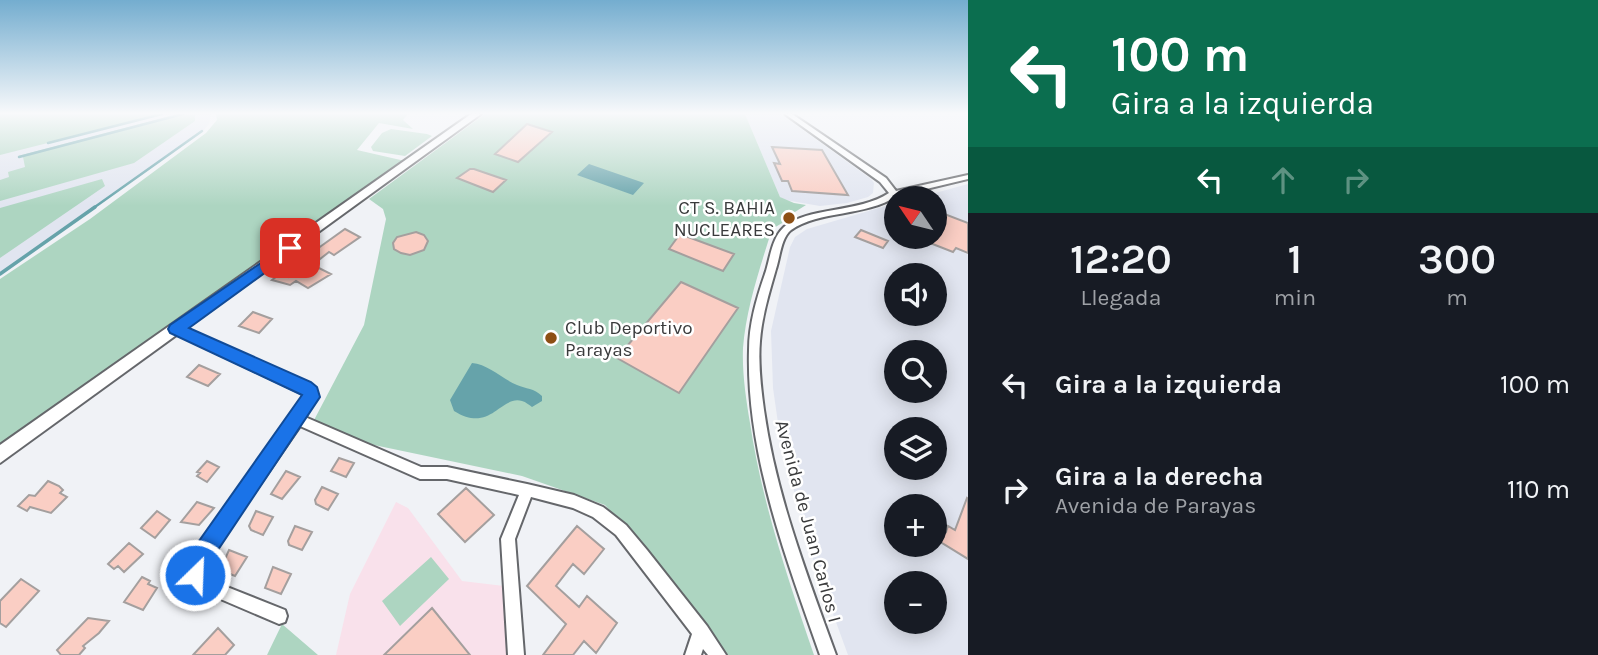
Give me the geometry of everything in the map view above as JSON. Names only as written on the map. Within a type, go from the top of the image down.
[{"type":"street","points":[[0,456],[434,145]]},
{"type":"street","points":[[832,145],[888,186]]},
{"type":"street","points":[[929,186],[968,177]]},
{"type":"street","name":"Avenida de Juan Carlos I","points":[[828,655],[786,526],[768,460],[757,400],[754,349],[761,298],[786,229],[884,199]]},
{"type":"street","points":[[176,329],[310,392],[311,397],[297,419],[195,565],[195,575],[202,583],[279,616]]},
{"type":"street","points":[[297,419],[420,473],[447,473],[585,506],[621,530],[718,655]]},
{"type":"street","points":[[516,655],[508,539],[527,490]]},
{"type":"street","points":[[692,655],[701,632]]},
{"type":"shaded area","points":[[0,145],[184,145],[0,276]]},
{"type":"shaded area","points":[[758,145],[823,145],[874,183],[873,193],[868,197],[847,203],[820,206],[780,197]]},
{"type":"shaded area","points":[[968,184],[968,655],[848,655],[813,559],[781,444],[773,388],[771,331],[790,247],[795,237],[807,229],[884,207],[884,249],[947,249],[947,190]]},
{"type":"shaded area","points":[[396,502],[408,508],[462,581],[504,586],[507,655],[336,655],[350,594]]},
{"type":"green space","points":[[0,145],[41,145],[0,155]]},
{"type":"green space","points":[[62,145],[161,145],[134,163],[0,201],[0,180],[9,177],[8,172],[25,167],[23,157],[18,156]]},
{"type":"green space","points":[[190,145],[361,145],[357,150],[405,161],[0,444],[0,279],[90,219]]},
{"type":"green space","points":[[373,145],[420,145],[405,156],[373,151]]},
{"type":"green space","name":"Club Deportivo Parayas","points":[[443,145],[758,145],[780,197],[806,205],[772,229],[750,303],[743,357],[747,405],[761,482],[785,569],[814,655],[728,655],[671,581],[605,505],[522,476],[374,445],[313,422],[364,325],[386,219],[383,209],[369,199]]},
{"type":"green space","points":[[102,179],[105,186],[0,258],[0,208]]},
{"type":"green space","points":[[431,557],[449,579],[400,626],[382,601]]},
{"type":"green space","points":[[282,624],[318,655],[267,655]]},
{"type":"water","points":[[589,164],[644,183],[633,195],[577,175]]},
{"type":"water","points":[[472,363],[536,391],[542,396],[542,401],[532,407],[523,401],[514,401],[477,418],[454,411],[450,400]]},
{"type":"building","points":[[505,145],[538,145],[518,162],[495,154]]},
{"type":"building","points":[[772,147],[822,150],[848,195],[792,191],[788,181],[782,181],[774,163],[780,164]]},
{"type":"building","points":[[470,169],[506,180],[493,192],[457,178]]},
{"type":"building","points":[[947,215],[968,223],[968,253],[956,248],[953,252],[945,249]]},
{"type":"building","points":[[345,229],[360,237],[334,255],[329,252],[320,259],[310,254]]},
{"type":"building","points":[[861,230],[884,239],[884,247],[883,248],[855,237]]},
{"type":"building","points":[[416,232],[424,235],[428,241],[424,250],[410,255],[394,249],[393,243],[397,237]]},
{"type":"building","points":[[680,234],[734,254],[723,271],[669,249]]},
{"type":"building","points":[[307,262],[331,274],[308,288],[296,281],[290,285],[272,280],[281,273],[288,277]]},
{"type":"building","points":[[681,282],[738,308],[679,393],[617,358]]},
{"type":"building","points":[[253,312],[272,319],[259,333],[239,326]]},
{"type":"building","points":[[199,365],[220,374],[208,386],[187,377]]},
{"type":"building","points":[[339,458],[354,463],[346,477],[331,471]]},
{"type":"building","points":[[207,461],[219,467],[207,482],[197,476],[200,473],[197,472]]},
{"type":"building","points":[[286,471],[300,477],[282,499],[271,494]]},
{"type":"building","points":[[48,481],[59,486],[63,490],[60,493],[67,497],[51,513],[30,507],[27,511],[18,506],[29,495],[35,496]]},
{"type":"building","points":[[322,487],[338,494],[328,510],[316,504],[315,500]]},
{"type":"building","points":[[466,488],[494,515],[465,542],[438,514]]},
{"type":"building","points":[[967,498],[968,559],[947,546],[948,526],[955,530]]},
{"type":"building","points":[[197,502],[214,508],[199,525],[181,522]]},
{"type":"building","points":[[157,511],[170,520],[155,538],[141,528]]},
{"type":"building","points":[[256,511],[273,517],[263,535],[251,530],[249,526]]},
{"type":"building","points":[[295,526],[312,532],[302,550],[289,545],[288,541]]},
{"type":"building","points":[[577,526],[604,549],[584,574],[573,564],[556,586],[579,607],[587,596],[617,623],[596,653],[584,641],[573,655],[543,655],[566,624],[527,586]]},
{"type":"building","points":[[129,543],[143,554],[124,572],[118,566],[114,569],[108,564]]},
{"type":"building","points":[[229,550],[247,557],[235,576],[220,570]]},
{"type":"building","points":[[273,567],[291,574],[281,594],[265,588]]},
{"type":"building","points":[[142,577],[157,588],[143,610],[124,602]]},
{"type":"building","points":[[21,579],[39,591],[6,627],[0,623],[0,601]]},
{"type":"building","points":[[432,608],[470,655],[384,655]]},
{"type":"building","points":[[88,618],[109,621],[83,646],[85,648],[79,655],[61,655],[57,650]]},
{"type":"building","points":[[218,628],[234,645],[225,655],[193,655]]},
{"type":"waterway","points":[[19,157],[66,145]]},
{"type":"waterway","points":[[92,209],[183,145]]},
{"type":"waterway","points":[[0,274],[95,207]]},
{"type":"place","name":"CT S. BAHIA NUCLEARES","points":[[789,218]]},
{"type":"place","name":"Club Deportivo Parayas","points":[[551,338]]},
{"type":"route","points":[[195,575],[195,565],[311,397],[304,387],[176,329],[290,248]]}]
